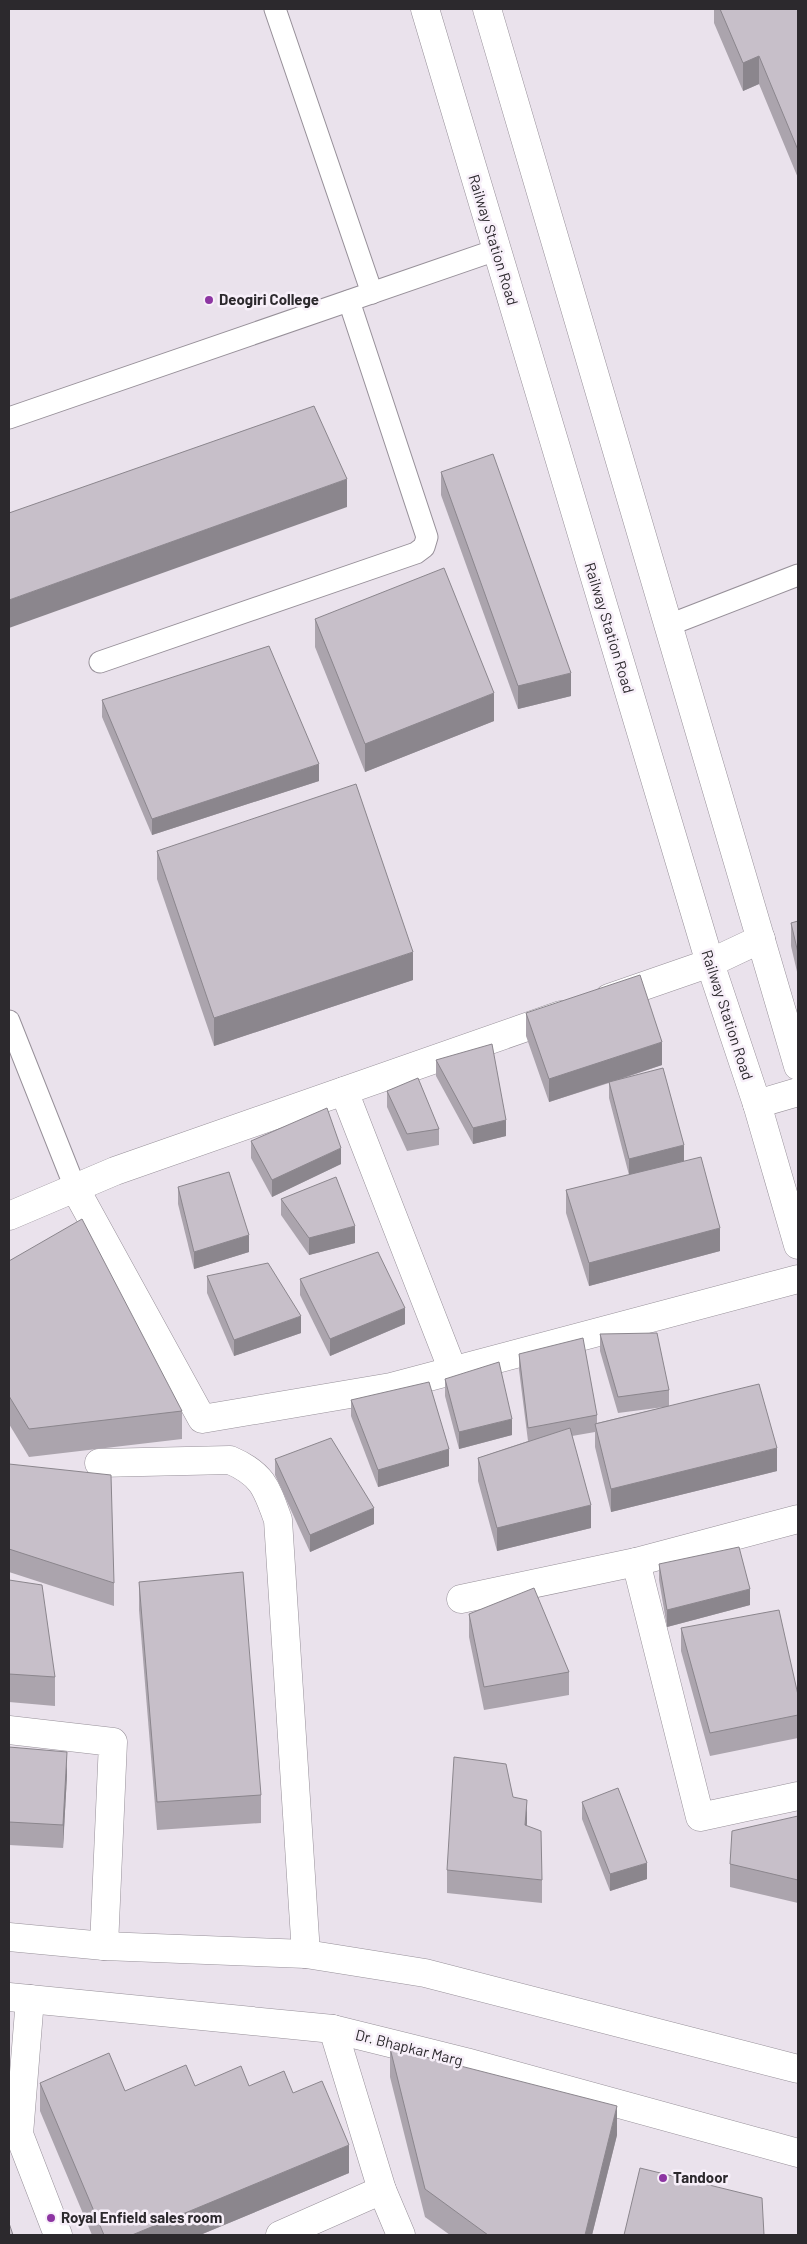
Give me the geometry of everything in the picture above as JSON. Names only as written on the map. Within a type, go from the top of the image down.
[{"type":"street","name":"Railway Station Road","points":[[425,9],[710,963],[757,1104],[798,1246]]},
{"type":"street","points":[[487,9],[798,1066]]},
{"type":"street","points":[[9,1216],[76,1190],[115,1171],[710,963],[761,939]]},
{"type":"street","points":[[344,1091],[453,1370]]},
{"type":"street","points":[[757,1104],[798,1092]]},
{"type":"street","points":[[76,1190],[202,1420],[391,1387],[798,1279]]},
{"type":"street","points":[[99,1463],[230,1460],[247,1468],[260,1479],[268,1490],[278,1520],[306,1954]]},
{"type":"street","points":[[461,1599],[636,1562],[798,1519]]},
{"type":"street","points":[[636,1562],[700,1817],[798,1796]]},
{"type":"street","points":[[9,1730],[113,1742],[104,1946]]},
{"type":"street","points":[[9,1938],[104,1946],[306,1954],[425,1973],[798,2069]]},
{"type":"street","points":[[19,1998],[14,2136],[58,2235]]},
{"type":"street","name":"Dr. Bhapkar Marg","points":[[19,1998],[333,2029],[466,2062],[798,2153]]},
{"type":"street","points":[[333,2029],[382,2190],[401,2235]]},
{"type":"street","points":[[280,2235],[382,2190]]},
{"type":"lane","points":[[275,9],[372,293]]},
{"type":"lane","points":[[9,418],[496,250]]},
{"type":"lane","points":[[100,662],[416,552],[424,547],[427,537],[349,300]]},
{"type":"lane","points":[[669,625],[798,575]]},
{"type":"lane","points":[[9,1021],[76,1190]]},
{"type":"building","points":[[720,9],[798,9],[798,150],[759,56],[743,63]]},
{"type":"building","points":[[314,406],[347,479],[9,600],[9,513]]},
{"type":"building","points":[[493,454],[571,673],[518,686],[441,472]]},
{"type":"building","points":[[444,568],[494,693],[365,744],[315,619]]},
{"type":"building","points":[[269,646],[319,764],[152,819],[102,700]]},
{"type":"building","points":[[356,784],[413,952],[214,1018],[157,851]]},
{"type":"building","points":[[798,921],[798,953],[791,923]]},
{"type":"building","points":[[640,975],[662,1042],[549,1079],[526,1013]]},
{"type":"building","points":[[492,1044],[506,1120],[473,1128],[436,1060]]},
{"type":"building","points":[[663,1068],[684,1145],[629,1159],[609,1082]]},
{"type":"building","points":[[418,1078],[439,1129],[407,1134],[387,1091]]},
{"type":"building","points":[[327,1108],[341,1148],[272,1180],[251,1141]]},
{"type":"building","points":[[701,1157],[720,1228],[589,1263],[566,1190]]},
{"type":"building","points":[[229,1172],[249,1235],[194,1252],[178,1187]]},
{"type":"building","points":[[336,1177],[355,1226],[309,1238],[281,1199]]},
{"type":"building","points":[[82,1219],[182,1411],[29,1429],[9,1396],[9,1261]]},
{"type":"building","points":[[378,1252],[405,1308],[330,1339],[300,1279]]},
{"type":"building","points":[[268,1263],[301,1316],[234,1340],[207,1276]]},
{"type":"building","points":[[657,1333],[669,1390],[618,1397],[600,1334]]},
{"type":"building","points":[[583,1338],[597,1415],[528,1428],[519,1354]]},
{"type":"building","points":[[499,1362],[512,1419],[459,1432],[445,1379]]},
{"type":"building","points":[[429,1382],[449,1449],[378,1470],[351,1400]]},
{"type":"building","points":[[759,1384],[777,1448],[611,1489],[595,1424]]},
{"type":"building","points":[[570,1428],[591,1505],[497,1528],[478,1458]]},
{"type":"building","points":[[331,1438],[374,1508],[310,1535],[275,1459]]},
{"type":"building","points":[[9,1464],[111,1475],[114,1583],[9,1549]]},
{"type":"building","points":[[739,1547],[750,1589],[667,1610],[659,1564]]},
{"type":"building","points":[[243,1572],[261,1795],[157,1802],[139,1582]]},
{"type":"building","points":[[9,1580],[42,1585],[55,1677],[9,1674]]},
{"type":"building","points":[[534,1588],[569,1672],[484,1687],[469,1614]]},
{"type":"building","points":[[779,1610],[798,1695],[798,1715],[710,1733],[681,1628]]},
{"type":"building","points":[[9,1747],[67,1752],[63,1825],[9,1822]]},
{"type":"building","points":[[454,1757],[506,1764],[513,1797],[527,1800],[525,1825],[541,1831],[542,1880],[447,1870]]},
{"type":"building","points":[[618,1788],[647,1863],[610,1874],[582,1802]]},
{"type":"building","points":[[798,1816],[798,1880],[730,1864],[732,1831]]},
{"type":"building","points":[[390,2048],[617,2106],[585,2235],[488,2235],[425,2189]]},
{"type":"building","points":[[109,2053],[125,2091],[186,2065],[195,2086],[241,2066],[249,2086],[284,2071],[293,2093],[322,2081],[349,2145],[132,2235],[104,2235],[40,2083]]},
{"type":"building","points":[[640,2168],[762,2198],[764,2235],[624,2235]]},
{"type":"building","points":[[9,2223],[13,2235],[9,2235]]},
{"type":"place","name":"Deogiri College","points":[[209,300]]},
{"type":"place","name":"Tandoor","points":[[663,2178]]},
{"type":"place","name":"Royal Enfield sales room","points":[[51,2218]]}]
